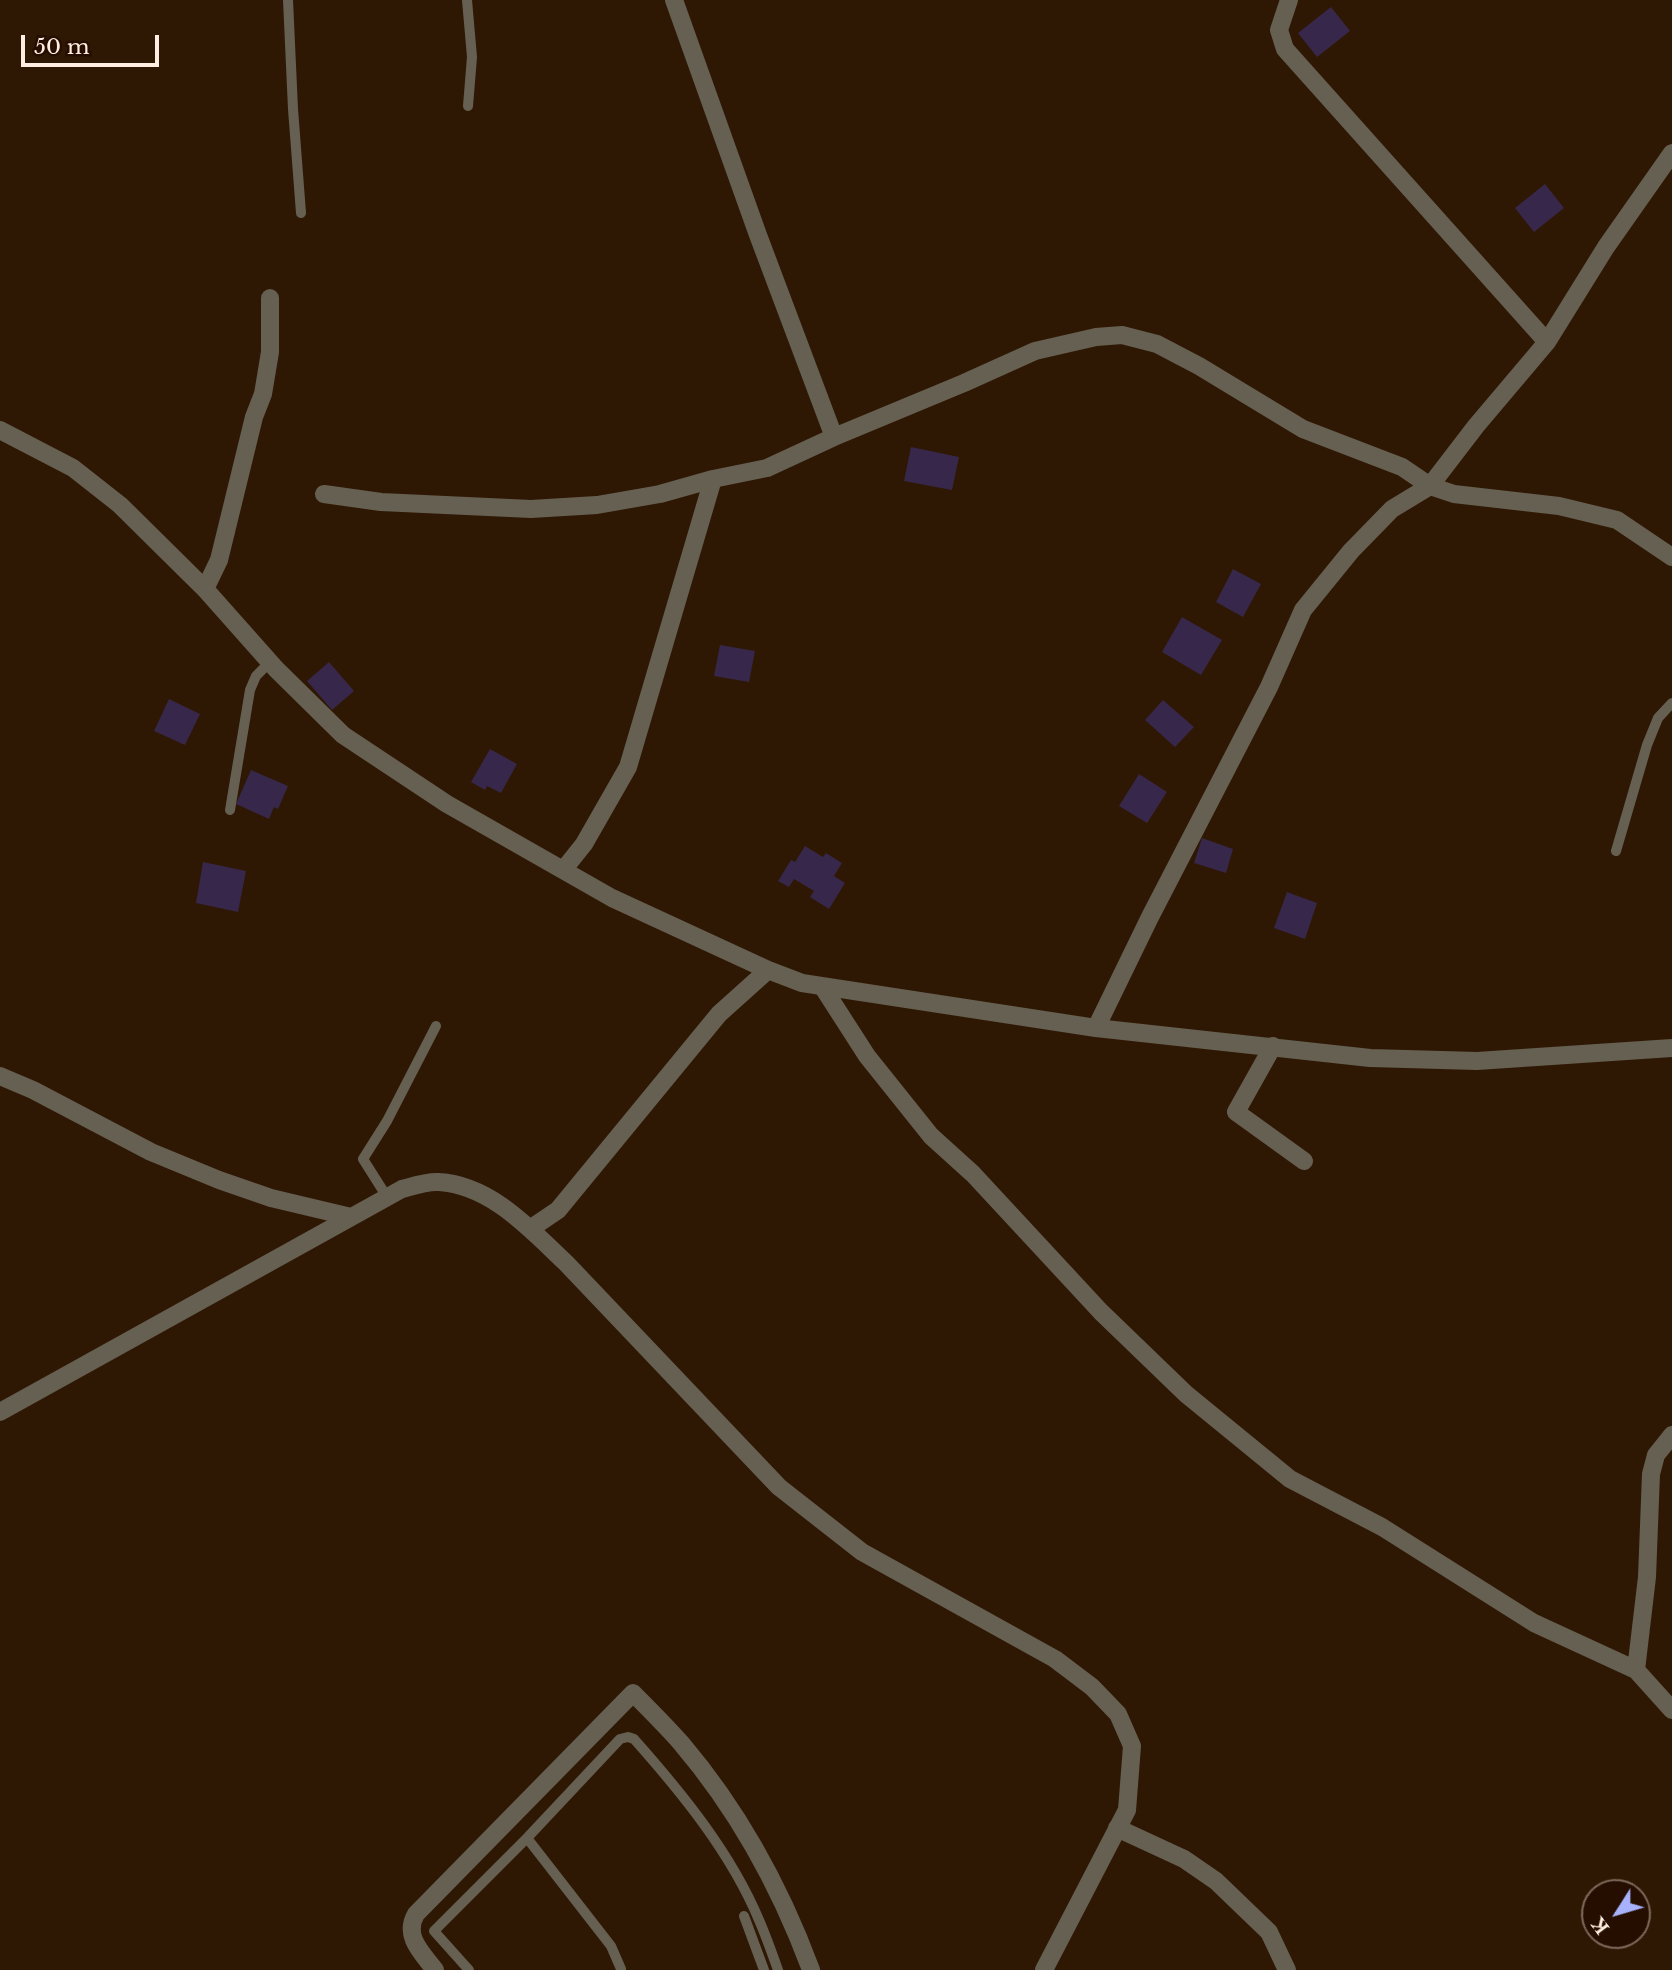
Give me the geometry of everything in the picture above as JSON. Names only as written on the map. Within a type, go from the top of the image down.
[{"type":"street","points":[[674,0],[758,235],[835,437]]},
{"type":"street","points":[[1289,0],[1279,30],[1285,49],[1547,342]]},
{"type":"street","points":[[1096,1028],[1269,687],[1303,610],[1351,551],[1392,509],[1430,486],[1476,426],[1547,342],[1606,247],[1672,153]]},
{"type":"street","points":[[205,589],[219,560],[254,418],[263,394],[270,352],[270,298]]},
{"type":"street","points":[[324,494],[381,502],[531,509],[597,505],[660,494],[767,468],[1035,351],[1096,337],[1122,335],[1157,344],[1199,366],[1303,429],[1402,467],[1430,486],[1454,494],[1559,506],[1617,520],[1672,557]]},
{"type":"street","points":[[0,430],[73,468],[120,505],[205,589],[270,662],[343,735],[447,804],[612,898],[802,983],[1096,1028],[1370,1058],[1477,1061],[1672,1048]]},
{"type":"street","points":[[564,869],[584,844],[628,767],[713,479]]},
{"type":"street","points":[[530,1228],[565,1203],[719,1014],[768,970]]},
{"type":"street","points":[[822,986],[867,1056],[931,1136],[973,1174],[1101,1312],[1186,1394],[1290,1479],[1382,1527],[1534,1623],[1636,1670],[1672,1710]]},
{"type":"street","points":[[1273,1046],[1236,1112],[1304,1161]]},
{"type":"street","points":[[0,1076],[33,1090],[151,1152],[208,1175],[271,1198],[351,1216]]},
{"type":"street","points":[[0,1412],[402,1189],[439,1182],[492,1198],[530,1228],[566,1264],[779,1487],[862,1552],[1055,1659],[1092,1686],[1118,1714],[1132,1746],[1127,1810],[1044,1970]]},
{"type":"street","points":[[1636,1670],[1647,1577],[1651,1474],[1656,1455],[1672,1434]]},
{"type":"street","points":[[435,1970],[412,1936],[411,1924],[416,1914],[634,1693],[681,1744],[732,1814],[776,1887],[811,1970]]},
{"type":"street","points":[[1117,1828],[1184,1859],[1216,1881],[1269,1932],[1287,1970]]},
{"type":"lane","points":[[288,0],[293,109],[302,213]]},
{"type":"lane","points":[[467,0],[472,57],[468,106]]},
{"type":"lane","points":[[230,810],[250,690],[256,676],[270,662]]},
{"type":"lane","points":[[1616,851],[1647,745],[1658,718],[1672,703]]},
{"type":"lane","points":[[387,1197],[363,1159],[387,1121],[436,1027]]},
{"type":"lane","points":[[469,1970],[434,1931],[621,1739],[631,1737],[670,1780],[719,1845],[759,1917],[778,1970]]},
{"type":"lane","points":[[527,1838],[611,1946],[621,1969]]},
{"type":"lane","points":[[744,1916],[764,1970]]},
{"type":"building","points":[[1331,7],[1350,31],[1317,57],[1298,33]]},
{"type":"building","points":[[1545,184],[1564,208],[1534,232],[1515,208]]},
{"type":"building","points":[[911,447],[959,457],[952,490],[904,481]]},
{"type":"building","points":[[1233,569],[1261,584],[1243,617],[1216,602]]},
{"type":"building","points":[[1182,617],[1222,640],[1201,675],[1162,652]]},
{"type":"building","points":[[720,645],[755,651],[749,682],[714,676]]},
{"type":"building","points":[[329,662],[354,691],[332,710],[307,681]]},
{"type":"building","points":[[169,699],[200,714],[185,745],[154,731]]},
{"type":"building","points":[[1163,700],[1194,727],[1175,747],[1145,720]]},
{"type":"building","points":[[490,749],[517,764],[501,793],[487,786],[485,790],[471,782]]},
{"type":"building","points":[[251,770],[288,786],[278,809],[274,807],[269,819],[236,804]]},
{"type":"building","points":[[1139,774],[1167,792],[1147,823],[1119,806]]},
{"type":"building","points":[[1202,838],[1233,849],[1226,873],[1194,863]]},
{"type":"building","points":[[805,846],[823,857],[826,853],[842,863],[834,876],[845,883],[829,909],[810,897],[814,891],[794,879],[789,887],[778,881],[791,860],[795,862]]},
{"type":"building","points":[[203,862],[246,871],[238,912],[196,903]]},
{"type":"building","points":[[1287,892],[1317,903],[1305,939],[1274,928]]}]
